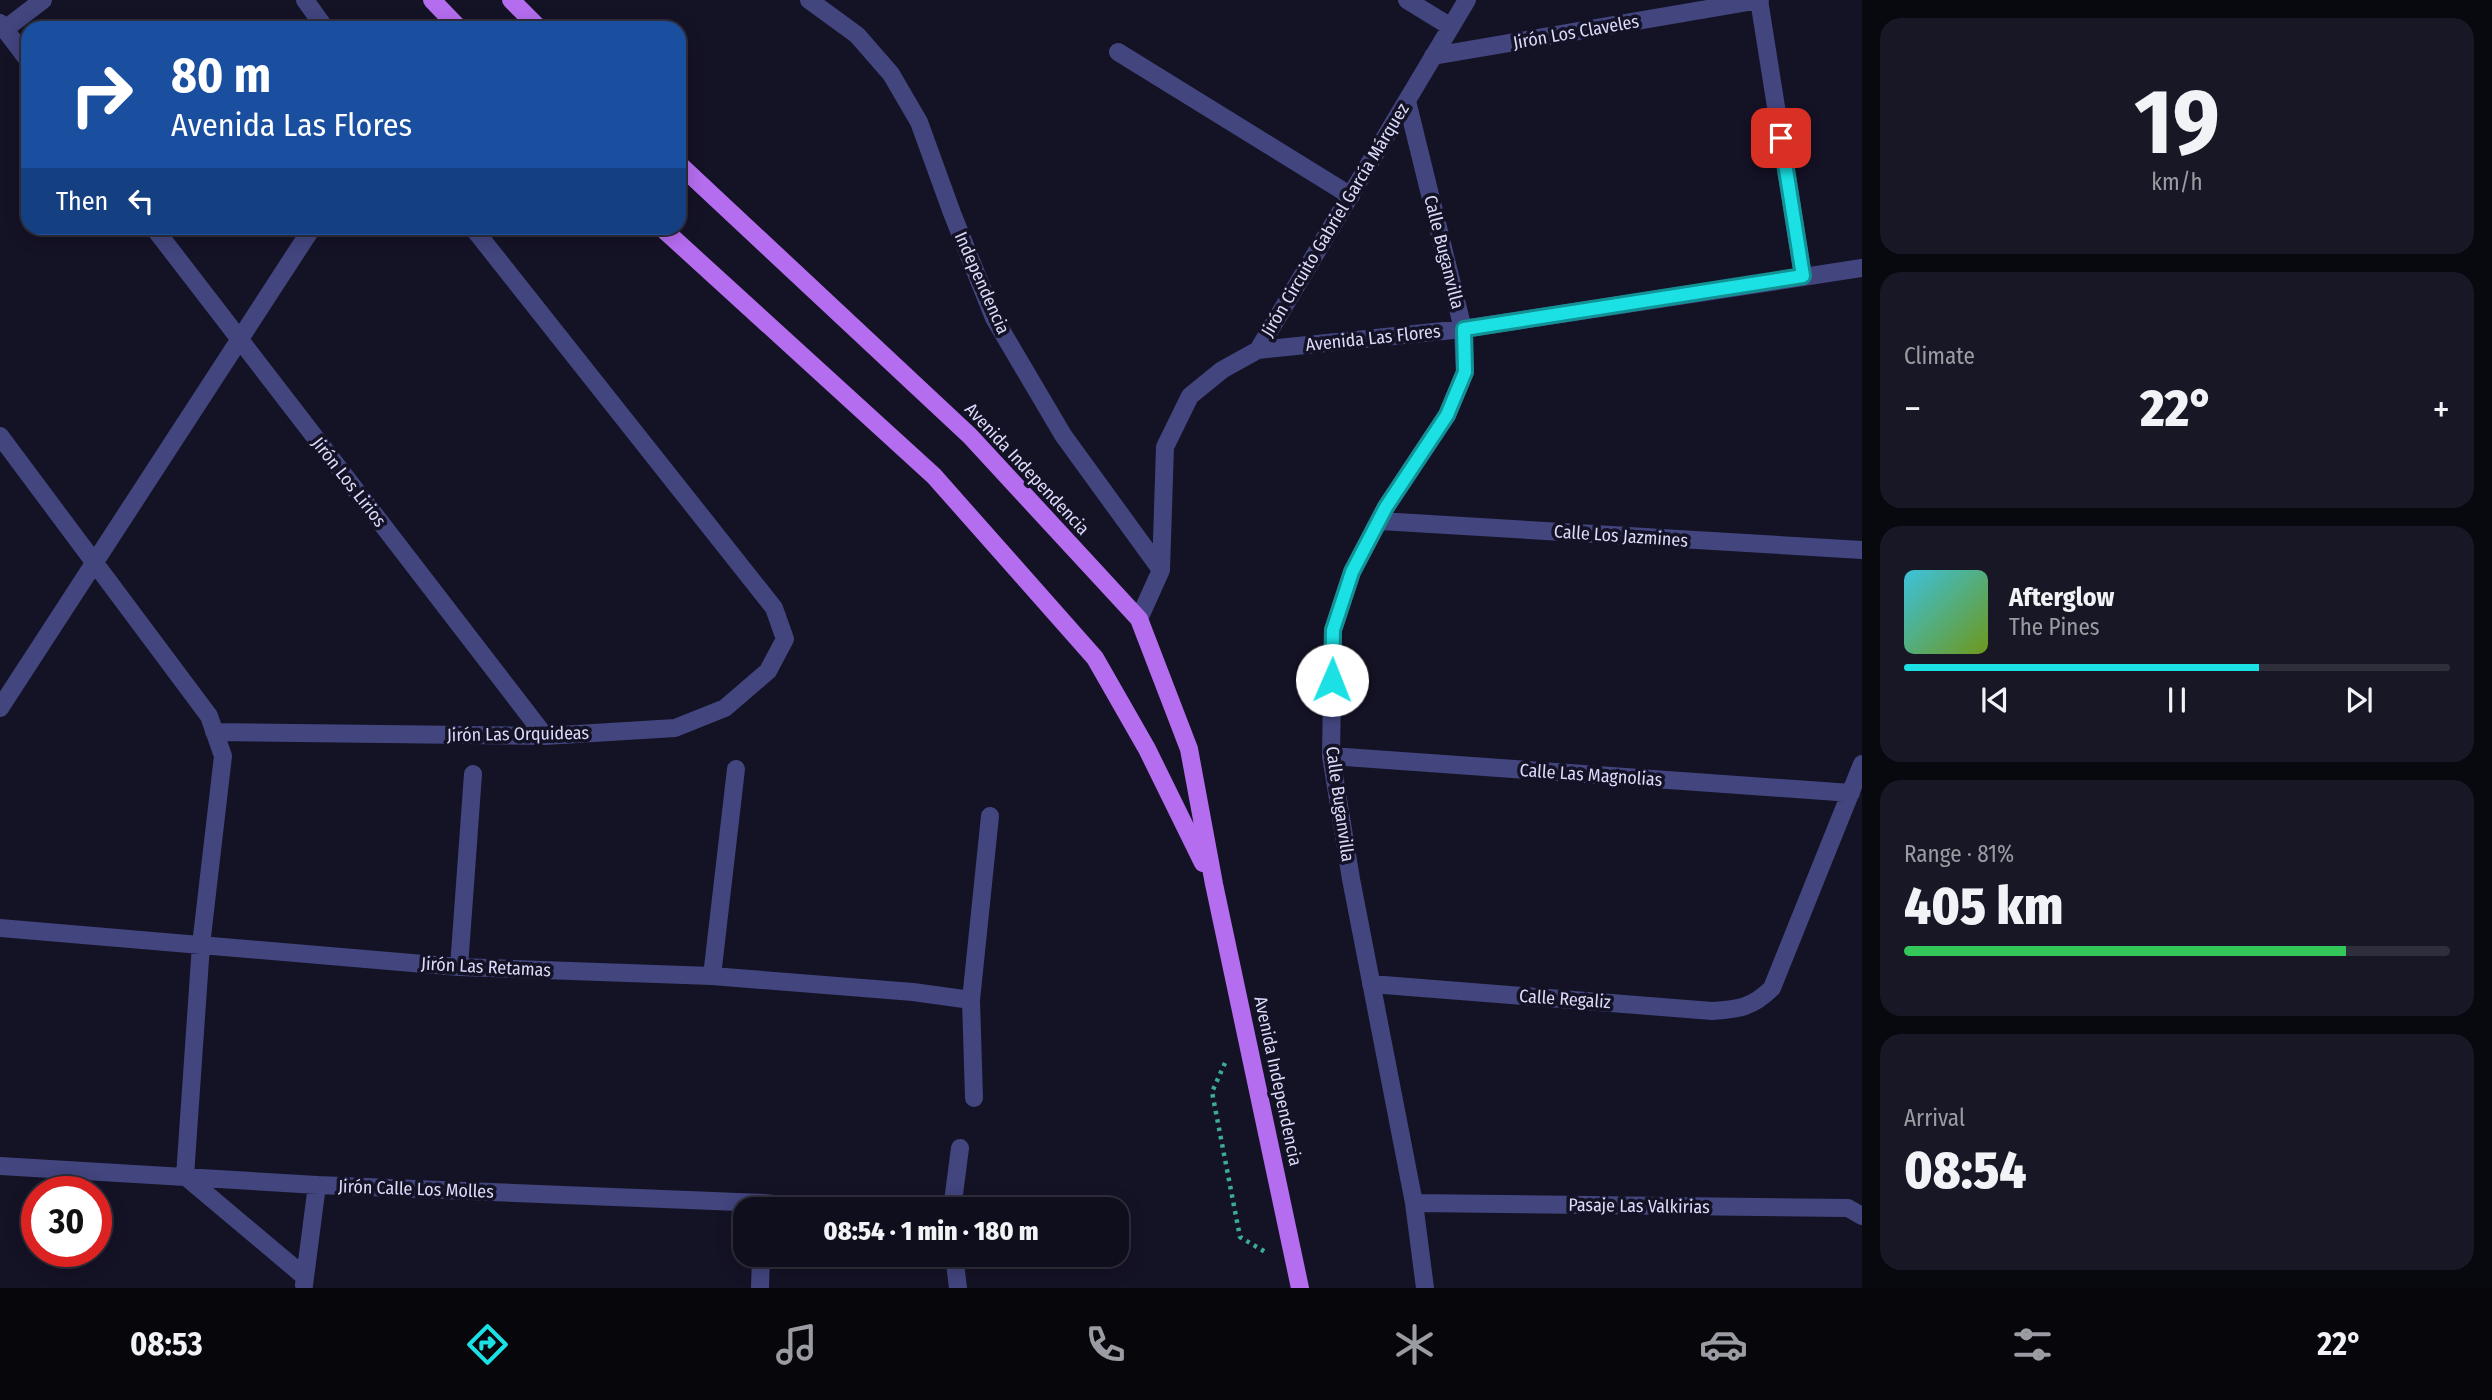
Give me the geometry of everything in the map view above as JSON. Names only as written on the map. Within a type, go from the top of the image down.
[{"type":"main road","points":[[432,0],[452,21]]},
{"type":"main road","points":[[510,0],[532,21]]},
{"type":"main road","name":"Avenida Independencia","points":[[686,171],[970,436],[1139,619],[1189,749],[1213,884],[1299,1280]]},
{"type":"main road","name":"Avenida Independencia","points":[[670,235],[934,476],[1095,658],[1147,749],[1213,884]]},
{"type":"street","points":[[21,51],[2,26],[43,0]]},
{"type":"street","points":[[305,0],[319,21]]},
{"type":"street","name":"Independencia","points":[[809,0],[857,35],[891,74],[919,121],[951,213],[993,318],[1063,435],[1161,570]]},
{"type":"street","points":[[1407,0],[1451,27]]},
{"type":"street","name":"Jirón Circuito Gabriel García Márquez","points":[[1139,619],[1161,570],[1165,447],[1190,396],[1222,370],[1258,349],[1467,0]]},
{"type":"street","points":[[1759,0],[1803,276]]},
{"type":"street","name":"Jirón Los Claveles","points":[[1433,56],[1759,0]]},
{"type":"street","points":[[1118,52],[1351,196]]},
{"type":"street","name":"Calle Buganvilla","points":[[1407,101],[1464,329],[1465,372],[1447,415],[1386,507],[1352,572],[1333,630],[1331,756],[1371,984],[1414,1203],[1425,1288]]},
{"type":"street","name":"Jirón Los Lirios","points":[[159,235],[545,736]]},
{"type":"street","points":[[0,708],[307,235]]},
{"type":"street","name":"Jirón Las Orquideas","points":[[214,732],[545,736],[675,728],[725,708],[768,671],[785,639],[774,608],[479,235]]},
{"type":"street","name":"Avenida Las Flores","points":[[1258,349],[1464,329],[1862,268]]},
{"type":"street","points":[[0,436],[209,716],[223,756],[201,945],[185,1176],[304,1283]]},
{"type":"street","name":"Calle Los Jazmines","points":[[1380,521],[1862,550]]},
{"type":"street","name":"Calle Las Magnolias","points":[[1331,756],[1852,793]]},
{"type":"street","points":[[1852,793],[1862,764]]},
{"type":"street","points":[[712,976],[736,769]]},
{"type":"street","points":[[459,967],[473,774]]},
{"type":"street","name":"Calle Regaliz","points":[[1371,984],[1712,1010],[1738,1009],[1758,1002],[1772,988],[1852,793]]},
{"type":"street","points":[[974,1098],[971,1000],[990,816]]},
{"type":"street","name":"Jirón Las Retamas","points":[[0,928],[459,967],[712,976],[913,992],[971,1000]]},
{"type":"street","points":[[954,1197],[960,1148]]},
{"type":"street","name":"Jirón Calle Los Molles","points":[[0,1166],[317,1185],[733,1205]]},
{"type":"street","points":[[304,1283],[317,1185]]},
{"type":"street","name":"Pasaje Las Valkirias","points":[[1414,1203],[1848,1208],[1862,1216]]},
{"type":"street","points":[[760,1288],[761,1267]]},
{"type":"street","points":[[955,1267],[958,1288]]},
{"type":"path","points":[[1243,1020],[1212,1092],[1240,1237],[1299,1280]]},
{"type":"route","points":[[1332,680],[1333,630],[1352,572],[1386,507],[1447,415],[1465,372],[1464,329],[1803,276],[1781,138]]}]
